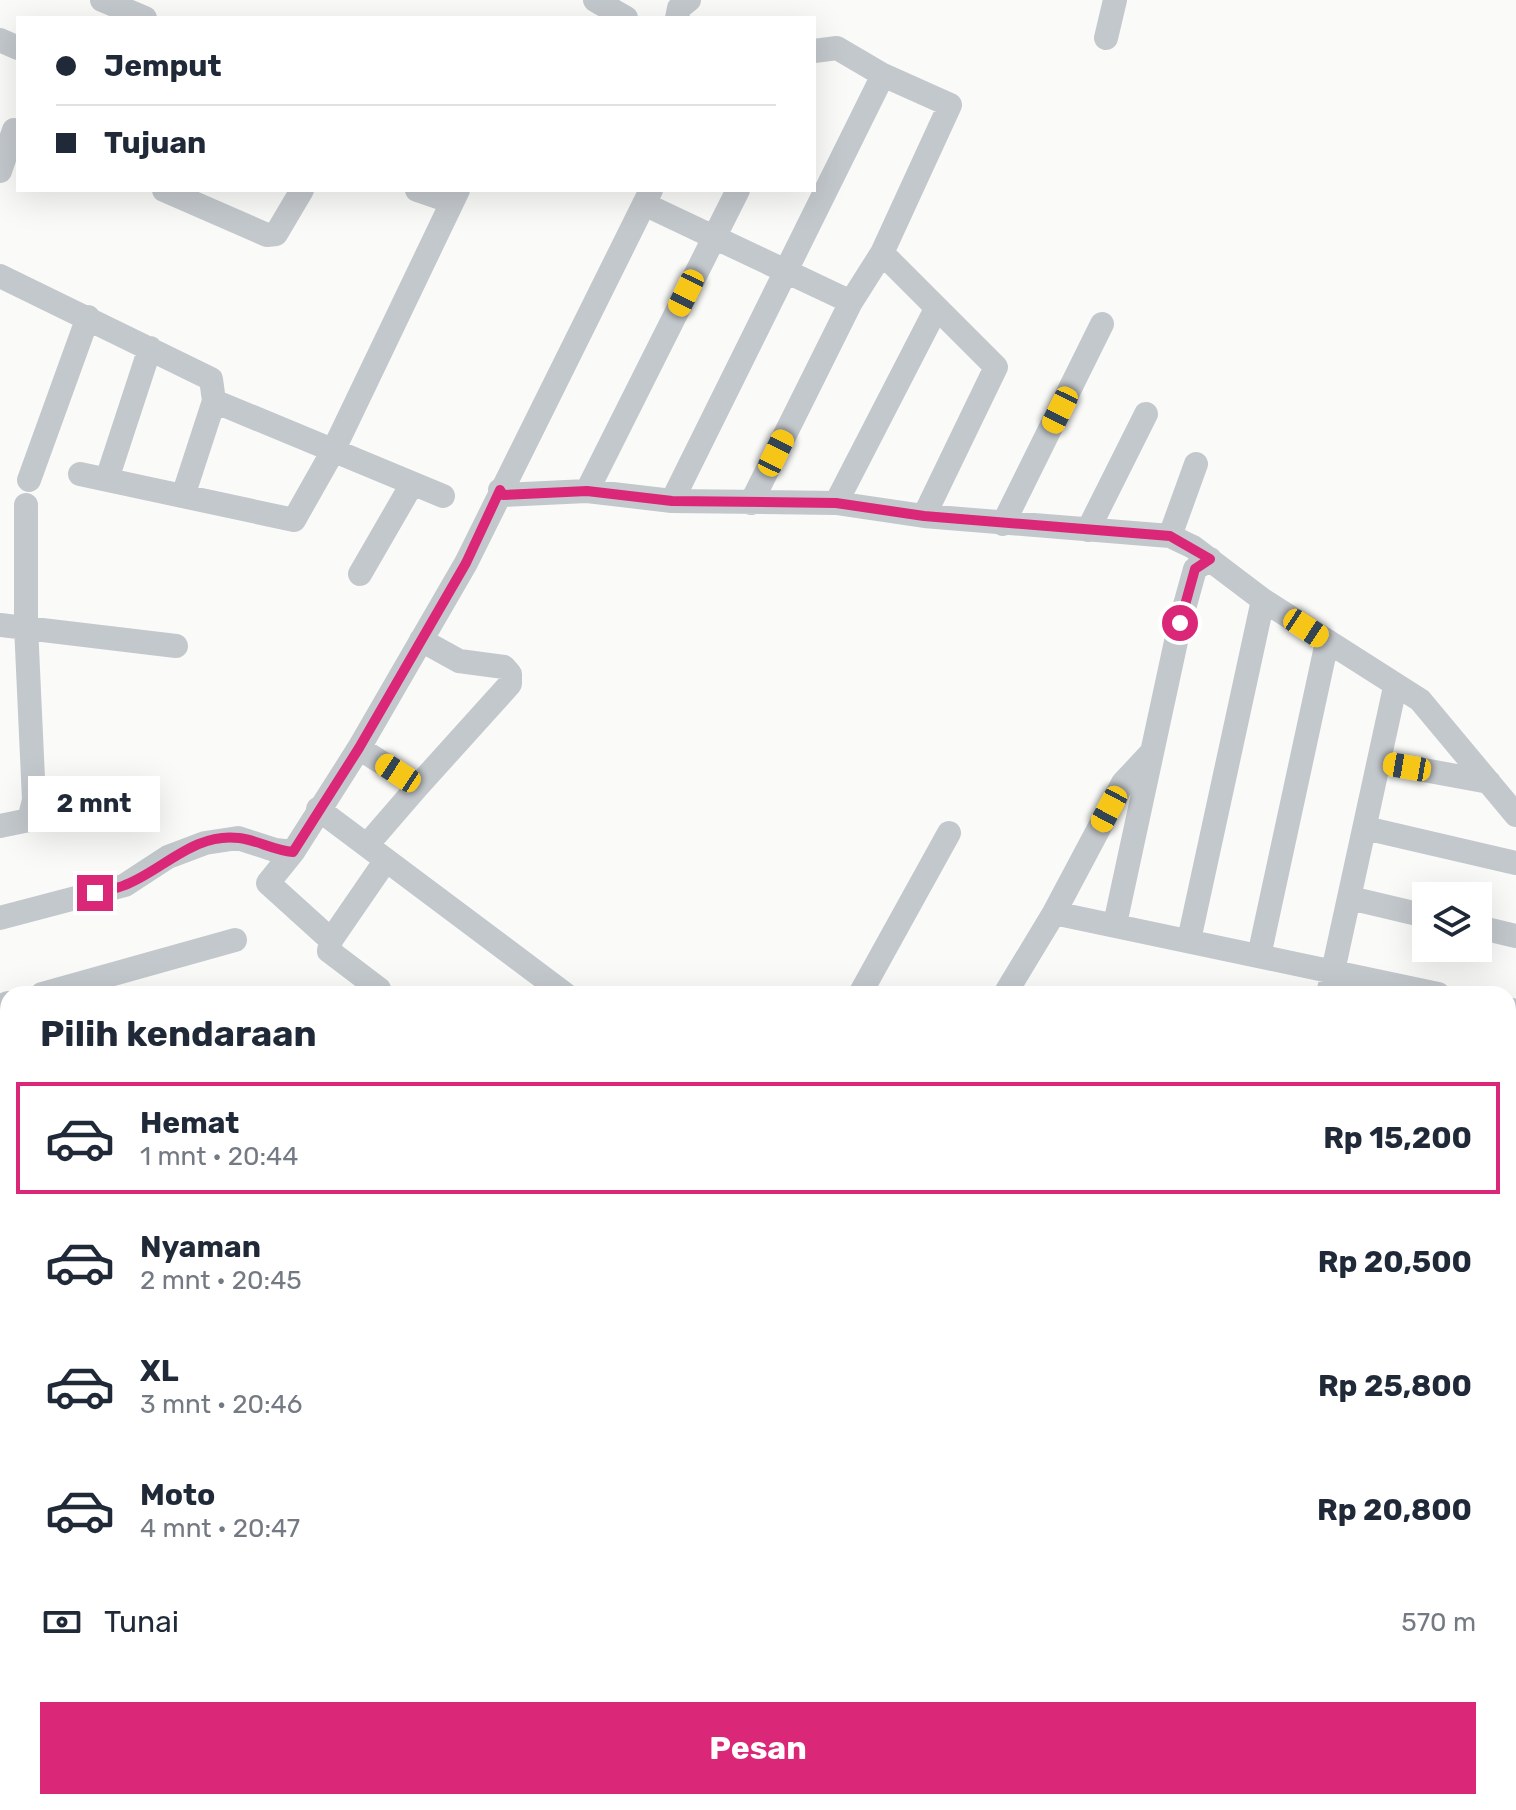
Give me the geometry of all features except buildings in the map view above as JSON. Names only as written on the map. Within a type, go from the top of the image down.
[{"type":"street","points":[[595,0],[623,16]]},
{"type":"street","points":[[1106,38],[1115,0]]},
{"type":"street","points":[[108,1],[141,16]]},
{"type":"street","points":[[751,503],[851,302],[882,253],[950,105],[883,75],[837,48],[816,51]]},
{"type":"street","points":[[672,501],[883,75]]},
{"type":"street","points":[[0,171],[11,129]]},
{"type":"street","points":[[169,192],[267,235],[276,234],[301,192]]},
{"type":"street","points":[[80,474],[294,520],[333,451],[455,196],[430,192]]},
{"type":"street","points":[[587,491],[737,192]]},
{"type":"street","points":[[331,940],[268,883],[293,852],[359,748],[466,563],[647,197],[714,236],[851,302]]},
{"type":"street","points":[[882,253],[996,368],[924,516]]},
{"type":"street","points":[[0,277],[211,379],[214,401],[183,496]]},
{"type":"street","points":[[836,503],[936,309]]},
{"type":"street","points":[[29,480],[88,317]]},
{"type":"street","points":[[1003,524],[1102,324]]},
{"type":"street","points":[[107,479],[150,348]]},
{"type":"street","points":[[214,401],[443,496]]},
{"type":"street","points":[[1088,530],[1146,414]]},
{"type":"street","points":[[1170,536],[1196,464]]},
{"type":"street","points":[[360,574],[412,484]]},
{"type":"street","points":[[500,490],[503,495],[587,491],[672,501],[836,503],[1003,524],[1170,536],[1210,559],[1263,600],[1430,708],[1516,815]]},
{"type":"street","points":[[0,826],[32,817],[26,505]]},
{"type":"street","points":[[1115,924],[1193,576],[1199,564],[1210,559]]},
{"type":"street","points":[[1189,940],[1263,600]]},
{"type":"street","points":[[0,625],[176,646]]},
{"type":"street","points":[[375,986],[329,951],[331,940],[377,853],[418,786],[510,684],[510,674],[504,667],[459,661],[421,640]]},
{"type":"street","points":[[1259,956],[1327,642]]},
{"type":"street","points":[[1330,983],[1395,687]]},
{"type":"street","points":[[359,748],[418,786]]},
{"type":"street","points":[[1016,986],[1123,783],[1151,753]]},
{"type":"street","points":[[1380,762],[1489,782]]},
{"type":"street","points":[[318,809],[554,986]]},
{"type":"street","points":[[1365,828],[1516,863]]},
{"type":"street","points":[[864,986],[949,833]]},
{"type":"street","points":[[0,918],[125,885],[168,857],[205,843],[238,838],[275,850],[293,852]]},
{"type":"street","points":[[1350,898],[1412,913]]},
{"type":"street","points":[[1054,913],[1259,956],[1330,983],[1358,986]]},
{"type":"street","points":[[1492,930],[1516,936]]},
{"type":"street","points":[[71,986],[235,940]]},
{"type":"route","points":[[95,893],[125,885],[168,857],[205,843],[238,838],[275,850],[293,852],[359,748],[466,563],[500,490],[503,495],[587,491],[672,501],[836,503],[1003,524],[1170,536],[1210,559],[1195,569],[1180,623]]}]
